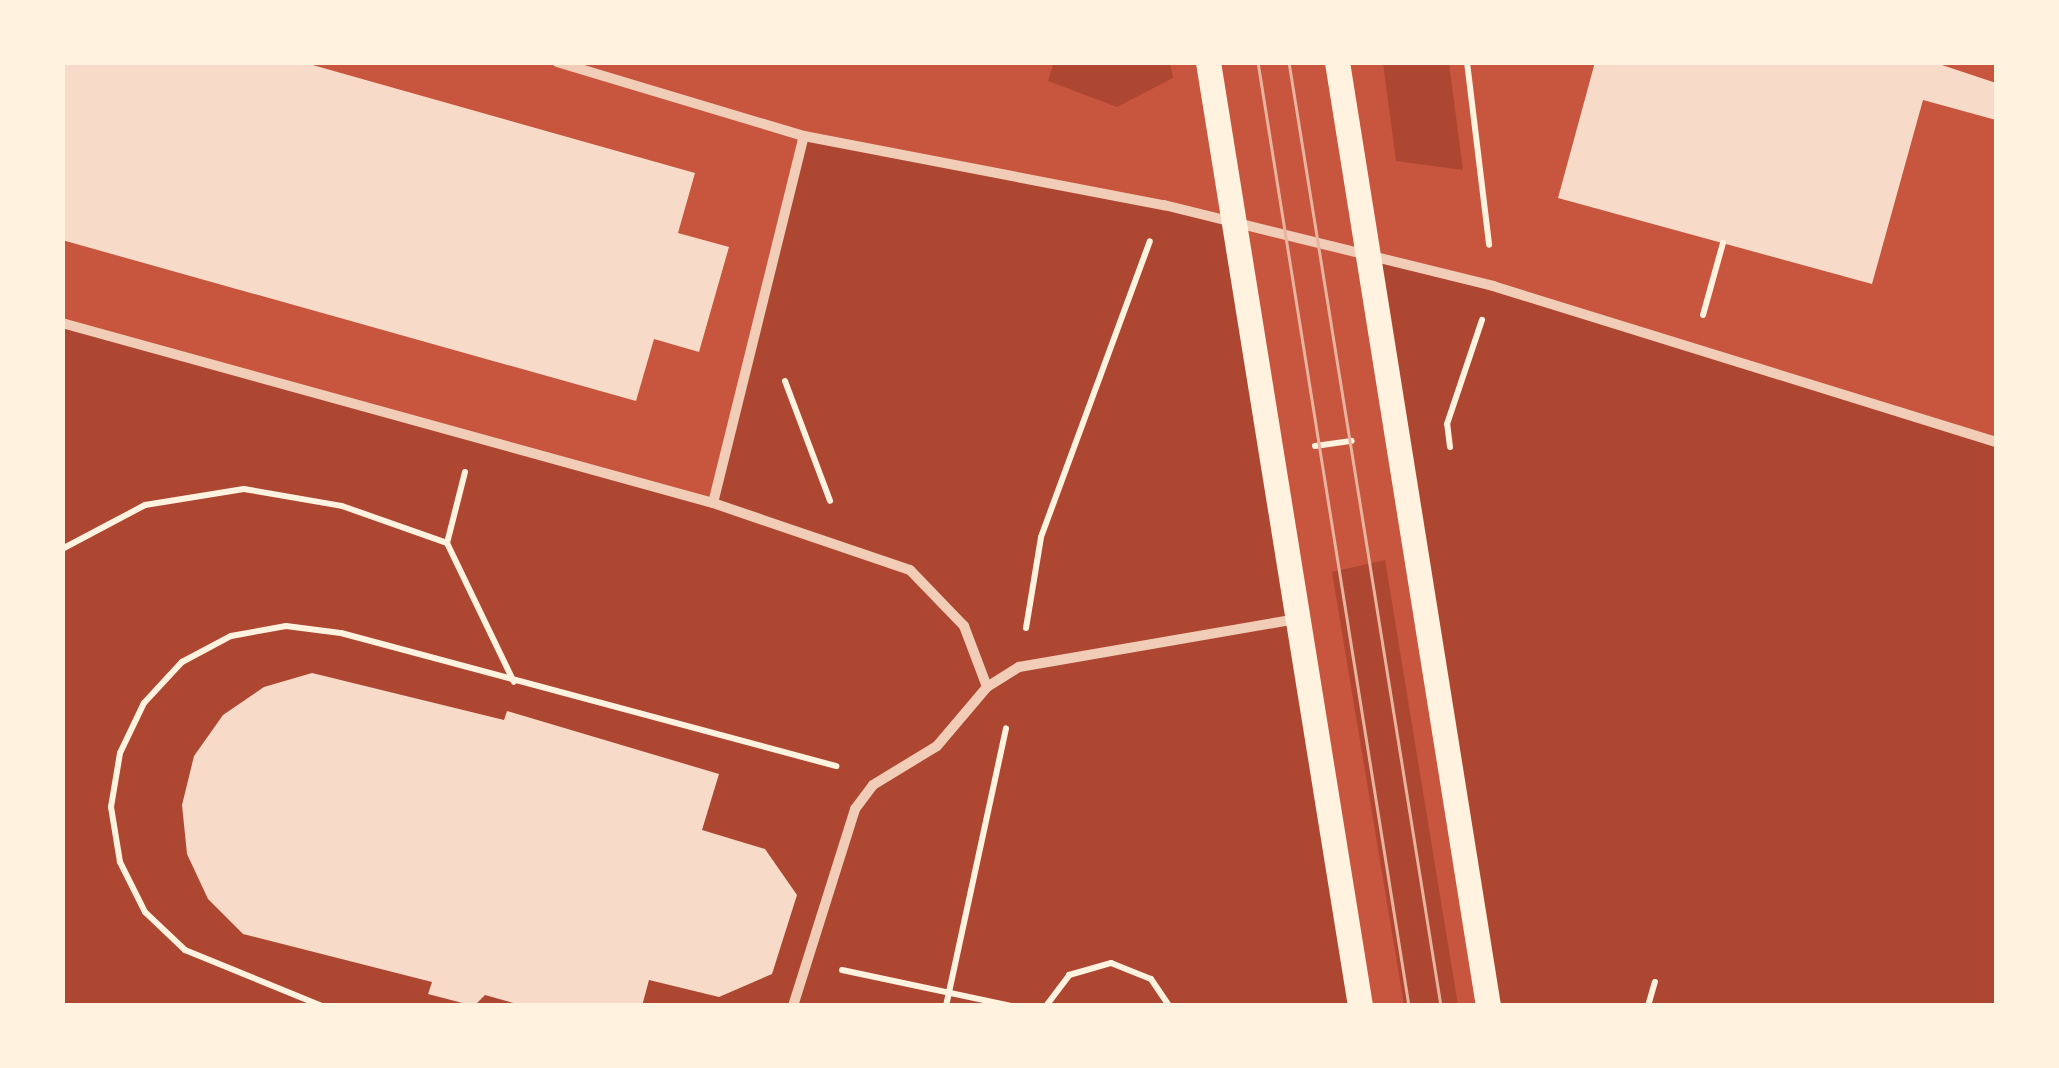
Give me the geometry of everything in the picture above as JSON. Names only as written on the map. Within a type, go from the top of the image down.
[{"type":"main road","points":[[1208,62],[1360,1006]]},
{"type":"main road","points":[[1337,62],[1362,252],[1488,1006]]},
{"type":"street","points":[[557,62],[804,136],[1164,205],[1493,286],[1996,442]]},
{"type":"street","points":[[713,502],[804,136]]},
{"type":"street","points":[[62,323],[713,502],[910,570],[944,597],[986,688]]},
{"type":"street","points":[[793,1006],[855,808],[872,785],[937,746],[986,688],[1019,666],[1298,619]]},
{"type":"path","points":[[1446,424],[1493,286],[1467,62]]},
{"type":"path","points":[[946,1006],[1019,666],[1040,537],[1164,205]]},
{"type":"path","points":[[1700,320],[1723,243]]},
{"type":"path","points":[[760,315],[849,549]]},
{"type":"path","points":[[474,437],[448,544],[514,682]]},
{"type":"path","points":[[62,550],[145,505],[244,489],[342,506],[448,544]]},
{"type":"path","points":[[322,1006],[201,959],[145,912],[120,862],[111,808],[120,752],[144,703],[182,662],[231,636],[286,626],[837,762],[832,780]]},
{"type":"path","points":[[804,962],[1012,1006]]},
{"type":"path","points":[[1046,1006],[1070,975],[1112,963],[1151,979],[1169,1006]]},
{"type":"path","points":[[1648,1006],[1654,982]]},
{"type":"shaded area","points":[[1054,62],[1170,63],[1173,78],[1117,107],[1048,81]]},
{"type":"shaded area","points":[[1383,63],[1449,63],[1463,170],[1396,161]]},
{"type":"shaded area","points":[[804,136],[1234,224],[1360,1005],[63,1005],[62,324],[713,502]]},
{"type":"shaded area","points":[[1362,252],[1996,442],[1996,1005],[1488,1005]]},
{"type":"shaded area","points":[[1385,560],[1458,1005],[1404,1005],[1332,572]]},
{"type":"building","points":[[62,62],[302,62],[695,173],[678,233],[729,247],[699,352],[654,339],[636,401],[62,240]]},
{"type":"building","points":[[1595,62],[1933,62],[1996,83],[1996,120],[1923,100],[1872,284],[1558,198]]},
{"type":"building","points":[[312,673],[504,720],[507,711],[719,774],[702,830],[765,849],[797,895],[772,974],[719,997],[649,980],[642,1006],[524,1006],[485,995],[474,1006],[428,994],[432,982],[243,934],[208,899],[187,854],[182,805],[194,756],[223,715],[264,687]]},
{"type":"tram line","points":[[1258,62],[1409,1006]]},
{"type":"tram line","points":[[1289,62],[1441,1006]]}]
